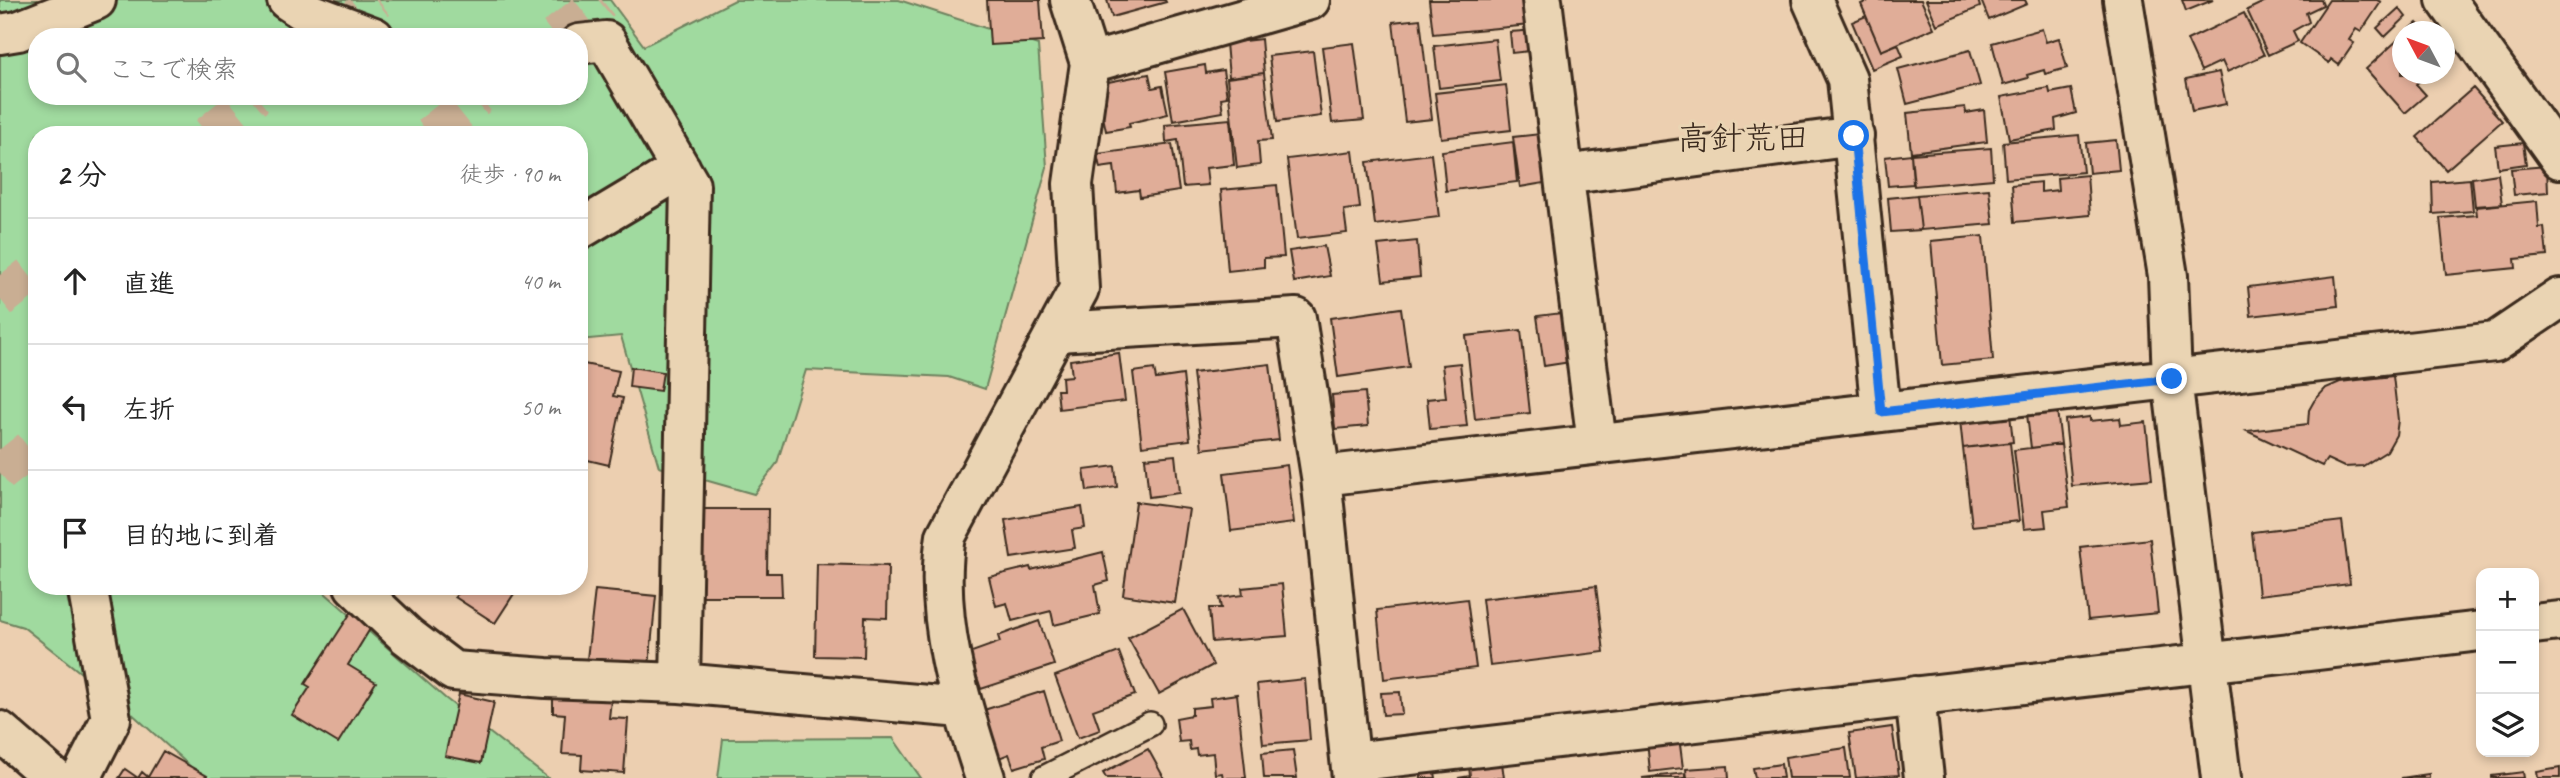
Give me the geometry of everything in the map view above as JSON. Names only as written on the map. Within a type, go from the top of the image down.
[{"type":"street","points":[[0,34],[18,31],[96,0]]},
{"type":"street","points":[[287,0],[302,10],[350,28]]},
{"type":"street","points":[[985,778],[962,708],[941,595],[942,561],[946,536],[1079,289],[1073,184],[1090,62],[1070,0]]},
{"type":"street","points":[[1090,62],[1310,0]]},
{"type":"street","points":[[1542,0],[1597,444]]},
{"type":"street","points":[[1812,0],[1847,79],[1881,412]]},
{"type":"street","points":[[2123,0],[2168,276],[2172,379],[2221,778]]},
{"type":"street","points":[[2446,0],[2560,159]]},
{"type":"street","points":[[588,43],[606,41],[690,185],[680,683]]},
{"type":"street","points":[[1564,175],[1854,136]]},
{"type":"street","points":[[588,225],[681,169]]},
{"type":"street","points":[[1321,476],[2495,342],[2560,298]]},
{"type":"street","points":[[1057,332],[1296,318],[1321,476],[1351,770],[1915,696],[2476,632]]},
{"type":"street","points":[[81,778],[111,719],[89,595]]},
{"type":"street","points":[[364,595],[407,636],[453,671],[680,683],[962,708]]},
{"type":"street","points":[[2539,623],[2560,621]]},
{"type":"street","points":[[1915,696],[1924,778]]},
{"type":"street","points":[[0,731],[54,778]]},
{"type":"lane","points":[[1044,778],[1150,724]]},
{"type":"green space","points":[[0,0],[610,0],[644,46],[735,0],[899,0],[1038,45],[1047,167],[985,389],[949,377],[806,370],[777,463],[754,494],[659,467],[621,336],[588,339],[588,126],[28,126],[28,595],[327,595],[445,698],[548,778],[203,778],[129,711],[23,627],[0,620]]},
{"type":"green space","points":[[893,738],[921,778],[718,778],[723,739]]},
{"type":"building","points":[[987,0],[1040,0],[1043,42],[990,45]]},
{"type":"building","points":[[1107,0],[1165,0],[1166,2],[1112,17]]},
{"type":"building","points":[[1429,0],[1527,0],[1530,25],[1433,34]]},
{"type":"building","points":[[1871,0],[1921,0],[1934,28],[1881,51],[1861,4]]},
{"type":"building","points":[[1926,0],[1978,0],[1980,7],[1937,25]]},
{"type":"building","points":[[1981,0],[2025,0],[2027,4],[1989,20]]},
{"type":"building","points":[[2182,0],[2213,0],[2186,11]]},
{"type":"building","points":[[2268,0],[2321,0],[2323,5],[2306,13],[2309,22],[2293,31],[2298,41],[2268,55],[2247,10]]},
{"type":"building","points":[[2329,0],[2381,2],[2361,32],[2356,29],[2349,40],[2354,43],[2339,65],[2331,59],[2329,63],[2300,43]]},
{"type":"building","points":[[2399,8],[2406,17],[2402,21],[2392,21],[2392,30],[2385,37],[2377,28]]},
{"type":"building","points":[[2244,13],[2264,55],[2227,72],[2222,61],[2201,71],[2187,40]]},
{"type":"building","points":[[1866,16],[1881,51],[1898,44],[1903,56],[1872,69],[1852,22]]},
{"type":"building","points":[[1420,19],[1432,119],[1405,122],[1393,22]]},
{"type":"building","points":[[2042,29],[2046,42],[2059,38],[2067,68],[2045,74],[2044,70],[2003,85],[1992,43]]},
{"type":"building","points":[[1537,30],[1539,50],[1512,53],[1510,32]]},
{"type":"building","points":[[1261,39],[1264,73],[1229,77],[1226,43]]},
{"type":"building","points":[[1495,39],[1500,81],[1439,88],[1434,46]]},
{"type":"building","points":[[1354,43],[1364,120],[1332,123],[1322,47]]},
{"type":"building","points":[[2392,45],[2392,84],[2416,84],[2426,95],[2405,113],[2366,69]]},
{"type":"building","points":[[1970,50],[1980,85],[1907,104],[1898,69]]},
{"type":"building","points":[[1313,51],[1321,116],[1277,122],[1269,56]]},
{"type":"building","points":[[1205,65],[1206,73],[1223,70],[1227,97],[1221,98],[1223,112],[1173,121],[1165,72]]},
{"type":"building","points":[[2219,72],[2226,104],[2192,111],[2186,79]]},
{"type":"building","points":[[1264,73],[1272,140],[1258,141],[1260,165],[1237,168],[1227,78]]},
{"type":"building","points":[[1149,74],[1152,88],[1162,86],[1168,114],[1129,123],[1130,127],[1106,131],[1100,102],[1106,101],[1103,83]]},
{"type":"building","points":[[1506,85],[1511,130],[1441,138],[1435,93]]},
{"type":"building","points":[[2049,88],[2050,93],[2071,89],[2076,113],[2055,119],[2056,130],[2009,139],[2001,97]]},
{"type":"building","points":[[2473,88],[2502,121],[2446,170],[2417,137]]},
{"type":"building","points":[[1965,107],[1966,113],[1984,110],[1987,142],[1911,152],[1907,113]]},
{"type":"building","points":[[1230,119],[1234,165],[1206,168],[1208,185],[1183,187],[1178,140],[1166,142],[1165,125]]},
{"type":"building","points":[[1549,133],[1556,181],[1520,187],[1513,137]]},
{"type":"building","points":[[2079,135],[2083,172],[2006,179],[2003,142]]},
{"type":"building","points":[[2116,140],[2119,170],[2089,173],[2086,143]]},
{"type":"building","points":[[1513,142],[1517,182],[1446,191],[1442,151]]},
{"type":"building","points":[[2523,143],[2526,164],[2498,168],[2495,146]]},
{"type":"building","points":[[1172,144],[1179,191],[1140,197],[1139,190],[1117,193],[1114,166],[1100,168],[1097,154]]},
{"type":"building","points":[[1991,148],[1993,179],[1914,186],[1911,154]]},
{"type":"building","points":[[1353,151],[1360,208],[1344,210],[1347,233],[1297,239],[1287,159]]},
{"type":"building","points":[[1431,154],[1439,217],[1375,225],[1367,162]]},
{"type":"building","points":[[1911,154],[1913,184],[1888,186],[1885,157]]},
{"type":"building","points":[[2547,166],[2548,192],[2514,195],[2511,169]]},
{"type":"building","points":[[2498,174],[2502,204],[2475,206],[2472,178]]},
{"type":"building","points":[[2087,175],[2090,215],[2015,222],[2012,185],[2041,182],[2041,192],[2058,190],[2057,178]]},
{"type":"building","points":[[2470,179],[2473,211],[2433,214],[2432,182]]},
{"type":"building","points":[[1277,185],[1284,257],[1264,258],[1264,267],[1228,271],[1221,190]]},
{"type":"building","points":[[1989,189],[1993,224],[1921,230],[1917,195]]},
{"type":"building","points":[[1917,195],[1921,230],[1891,232],[1888,198]]},
{"type":"building","points":[[2537,201],[2539,228],[2544,227],[2547,256],[2515,259],[2516,268],[2446,275],[2440,218],[2477,215],[2476,207]]},
{"type":"building","points":[[1983,236],[1993,360],[1942,365],[1931,241]]},
{"type":"building","points":[[1417,241],[1420,277],[1383,281],[1378,245]]},
{"type":"building","points":[[1324,246],[1330,276],[1294,282],[1289,251]]},
{"type":"building","points":[[2335,276],[2338,306],[2251,316],[2248,287]]},
{"type":"building","points":[[1401,308],[1409,367],[1338,377],[1330,318]]},
{"type":"building","points":[[1570,312],[1577,361],[1544,366],[1537,316]]},
{"type":"building","points":[[1521,330],[1530,413],[1475,419],[1466,336]]},
{"type":"building","points":[[1119,353],[1125,401],[1059,409],[1057,390],[1063,390],[1062,377],[1072,376],[1070,360]]},
{"type":"building","points":[[1460,363],[1467,426],[1430,429],[1427,399],[1446,397],[1442,365]]},
{"type":"building","points":[[1270,364],[1279,440],[1202,449],[1193,373]]},
{"type":"building","points":[[588,365],[619,371],[613,396],[623,398],[609,465],[588,460]]},
{"type":"building","points":[[631,367],[663,372],[660,391],[629,387]]},
{"type":"building","points":[[1154,369],[1156,379],[1183,375],[1190,440],[1142,446],[1133,372]]},
{"type":"building","points":[[2393,376],[2398,420],[2396,435],[2387,451],[2363,466],[2344,467],[2327,459],[2322,466],[2247,431],[2308,424],[2309,410],[2326,388],[2340,382]]},
{"type":"building","points":[[1365,392],[1368,426],[1335,429],[1332,395]]},
{"type":"building","points":[[2057,410],[2061,444],[2031,448],[2027,414]]},
{"type":"building","points":[[2010,414],[2013,442],[1963,448],[1960,420]]},
{"type":"building","points":[[2090,417],[2090,421],[2120,418],[2121,425],[2146,422],[2152,479],[2072,486],[2065,420]]},
{"type":"building","points":[[2010,443],[2019,521],[1972,526],[1963,448]]},
{"type":"building","points":[[2061,444],[2069,507],[2044,510],[2046,527],[2024,529],[2014,450]]},
{"type":"building","points":[[1175,455],[1179,493],[1149,497],[1145,458]]},
{"type":"building","points":[[1287,465],[1294,523],[1231,531],[1224,473]]},
{"type":"building","points":[[1115,466],[1117,487],[1087,491],[1084,470]]},
{"type":"building","points":[[1136,502],[1189,509],[1175,603],[1123,595]]},
{"type":"building","points":[[1082,507],[1085,528],[1072,530],[1075,548],[1011,558],[1005,520]]},
{"type":"building","points":[[698,509],[768,509],[767,573],[781,573],[782,596],[701,596],[702,545]]},
{"type":"building","points":[[2342,521],[2350,584],[2259,595],[2252,532]]},
{"type":"building","points":[[2150,539],[2158,613],[2088,620],[2080,547]]},
{"type":"building","points":[[1103,552],[1109,581],[1095,585],[1100,614],[1054,625],[1051,611],[1012,621],[1007,603],[996,606],[989,577],[1030,567],[1031,570]]},
{"type":"building","points":[[817,564],[888,566],[887,618],[865,617],[864,657],[815,656]]},
{"type":"building","points":[[1282,584],[1287,636],[1212,642],[1209,608],[1221,608],[1219,598],[1243,595],[1242,588]]},
{"type":"building","points":[[1596,586],[1604,652],[1490,666],[1482,599]]},
{"type":"building","points":[[595,590],[656,596],[649,666],[587,659]]},
{"type":"building","points":[[457,595],[513,595],[495,623],[455,597]]},
{"type":"building","points":[[1467,599],[1476,668],[1384,679],[1377,610]]},
{"type":"building","points":[[1183,609],[1213,665],[1159,694],[1128,638]]},
{"type":"building","points":[[352,611],[373,624],[348,665],[376,682],[338,743],[292,715],[310,687],[305,684]]},
{"type":"building","points":[[1039,621],[1054,665],[981,689],[969,653],[1000,642],[998,636]]},
{"type":"building","points":[[1119,652],[1135,695],[1093,710],[1100,730],[1078,738],[1055,676]]},
{"type":"building","points":[[1305,679],[1310,740],[1263,744],[1257,684]]},
{"type":"building","points":[[1044,691],[1059,741],[1041,747],[1044,759],[1014,768],[1009,754],[999,758],[984,710]]},
{"type":"building","points":[[1400,692],[1402,714],[1383,715],[1381,693]]},
{"type":"building","points":[[459,694],[494,702],[481,763],[445,756]]},
{"type":"building","points":[[1237,694],[1246,778],[1223,778],[1222,773],[1215,774],[1213,753],[1197,755],[1196,749],[1190,750],[1189,741],[1179,742],[1176,718],[1192,715],[1192,708],[1211,706],[1210,698]]},
{"type":"building","points":[[553,696],[611,700],[609,718],[628,719],[624,773],[581,770],[582,755],[562,754],[565,714],[553,713]]},
{"type":"building","points":[[1892,727],[1899,775],[1856,778],[1849,733]]},
{"type":"building","points":[[1679,737],[1683,768],[1650,772],[1647,740]]},
{"type":"building","points":[[1846,748],[1850,778],[1788,778],[1785,757]]},
{"type":"building","points":[[1148,749],[1164,778],[1106,778],[1103,773]]},
{"type":"building","points":[[1293,750],[1297,778],[1264,778],[1262,753]]},
{"type":"building","points":[[163,751],[207,776],[206,778],[138,778],[142,772],[148,777]]},
{"type":"building","points":[[1433,761],[1436,778],[1421,778],[1419,763]]},
{"type":"building","points":[[1502,763],[1504,778],[1458,778],[1470,776],[1469,766]]},
{"type":"building","points":[[1781,764],[1783,778],[1755,778],[1753,768]]},
{"type":"building","points":[[1728,766],[1729,778],[1687,778],[1686,769]]},
{"type":"building","points":[[2560,768],[2560,778],[2538,778],[2537,772]]},
{"type":"building","points":[[125,769],[138,778],[119,778]]},
{"type":"building","points":[[2523,772],[2524,778],[2492,778],[2492,776]]},
{"type":"building","points":[[1685,773],[1685,778],[1642,778]]},
{"type":"building","points":[[2429,774],[2429,778],[2401,778]]},
{"type":"tunnel","points":[[343,28],[378,0]]},
{"type":"tunnel","points":[[566,28],[602,0]]},
{"type":"tunnel","points":[[219,126],[245,105]]},
{"type":"tunnel","points":[[441,126],[468,105]]},
{"type":"tunnel","points":[[0,299],[28,277]]},
{"type":"tunnel","points":[[0,473],[28,451]]},
{"type":"district","name":"高針荒田","points":[[1743,137]]},
{"type":"route","points":[[1854,136],[1881,412],[2172,379]]}]
